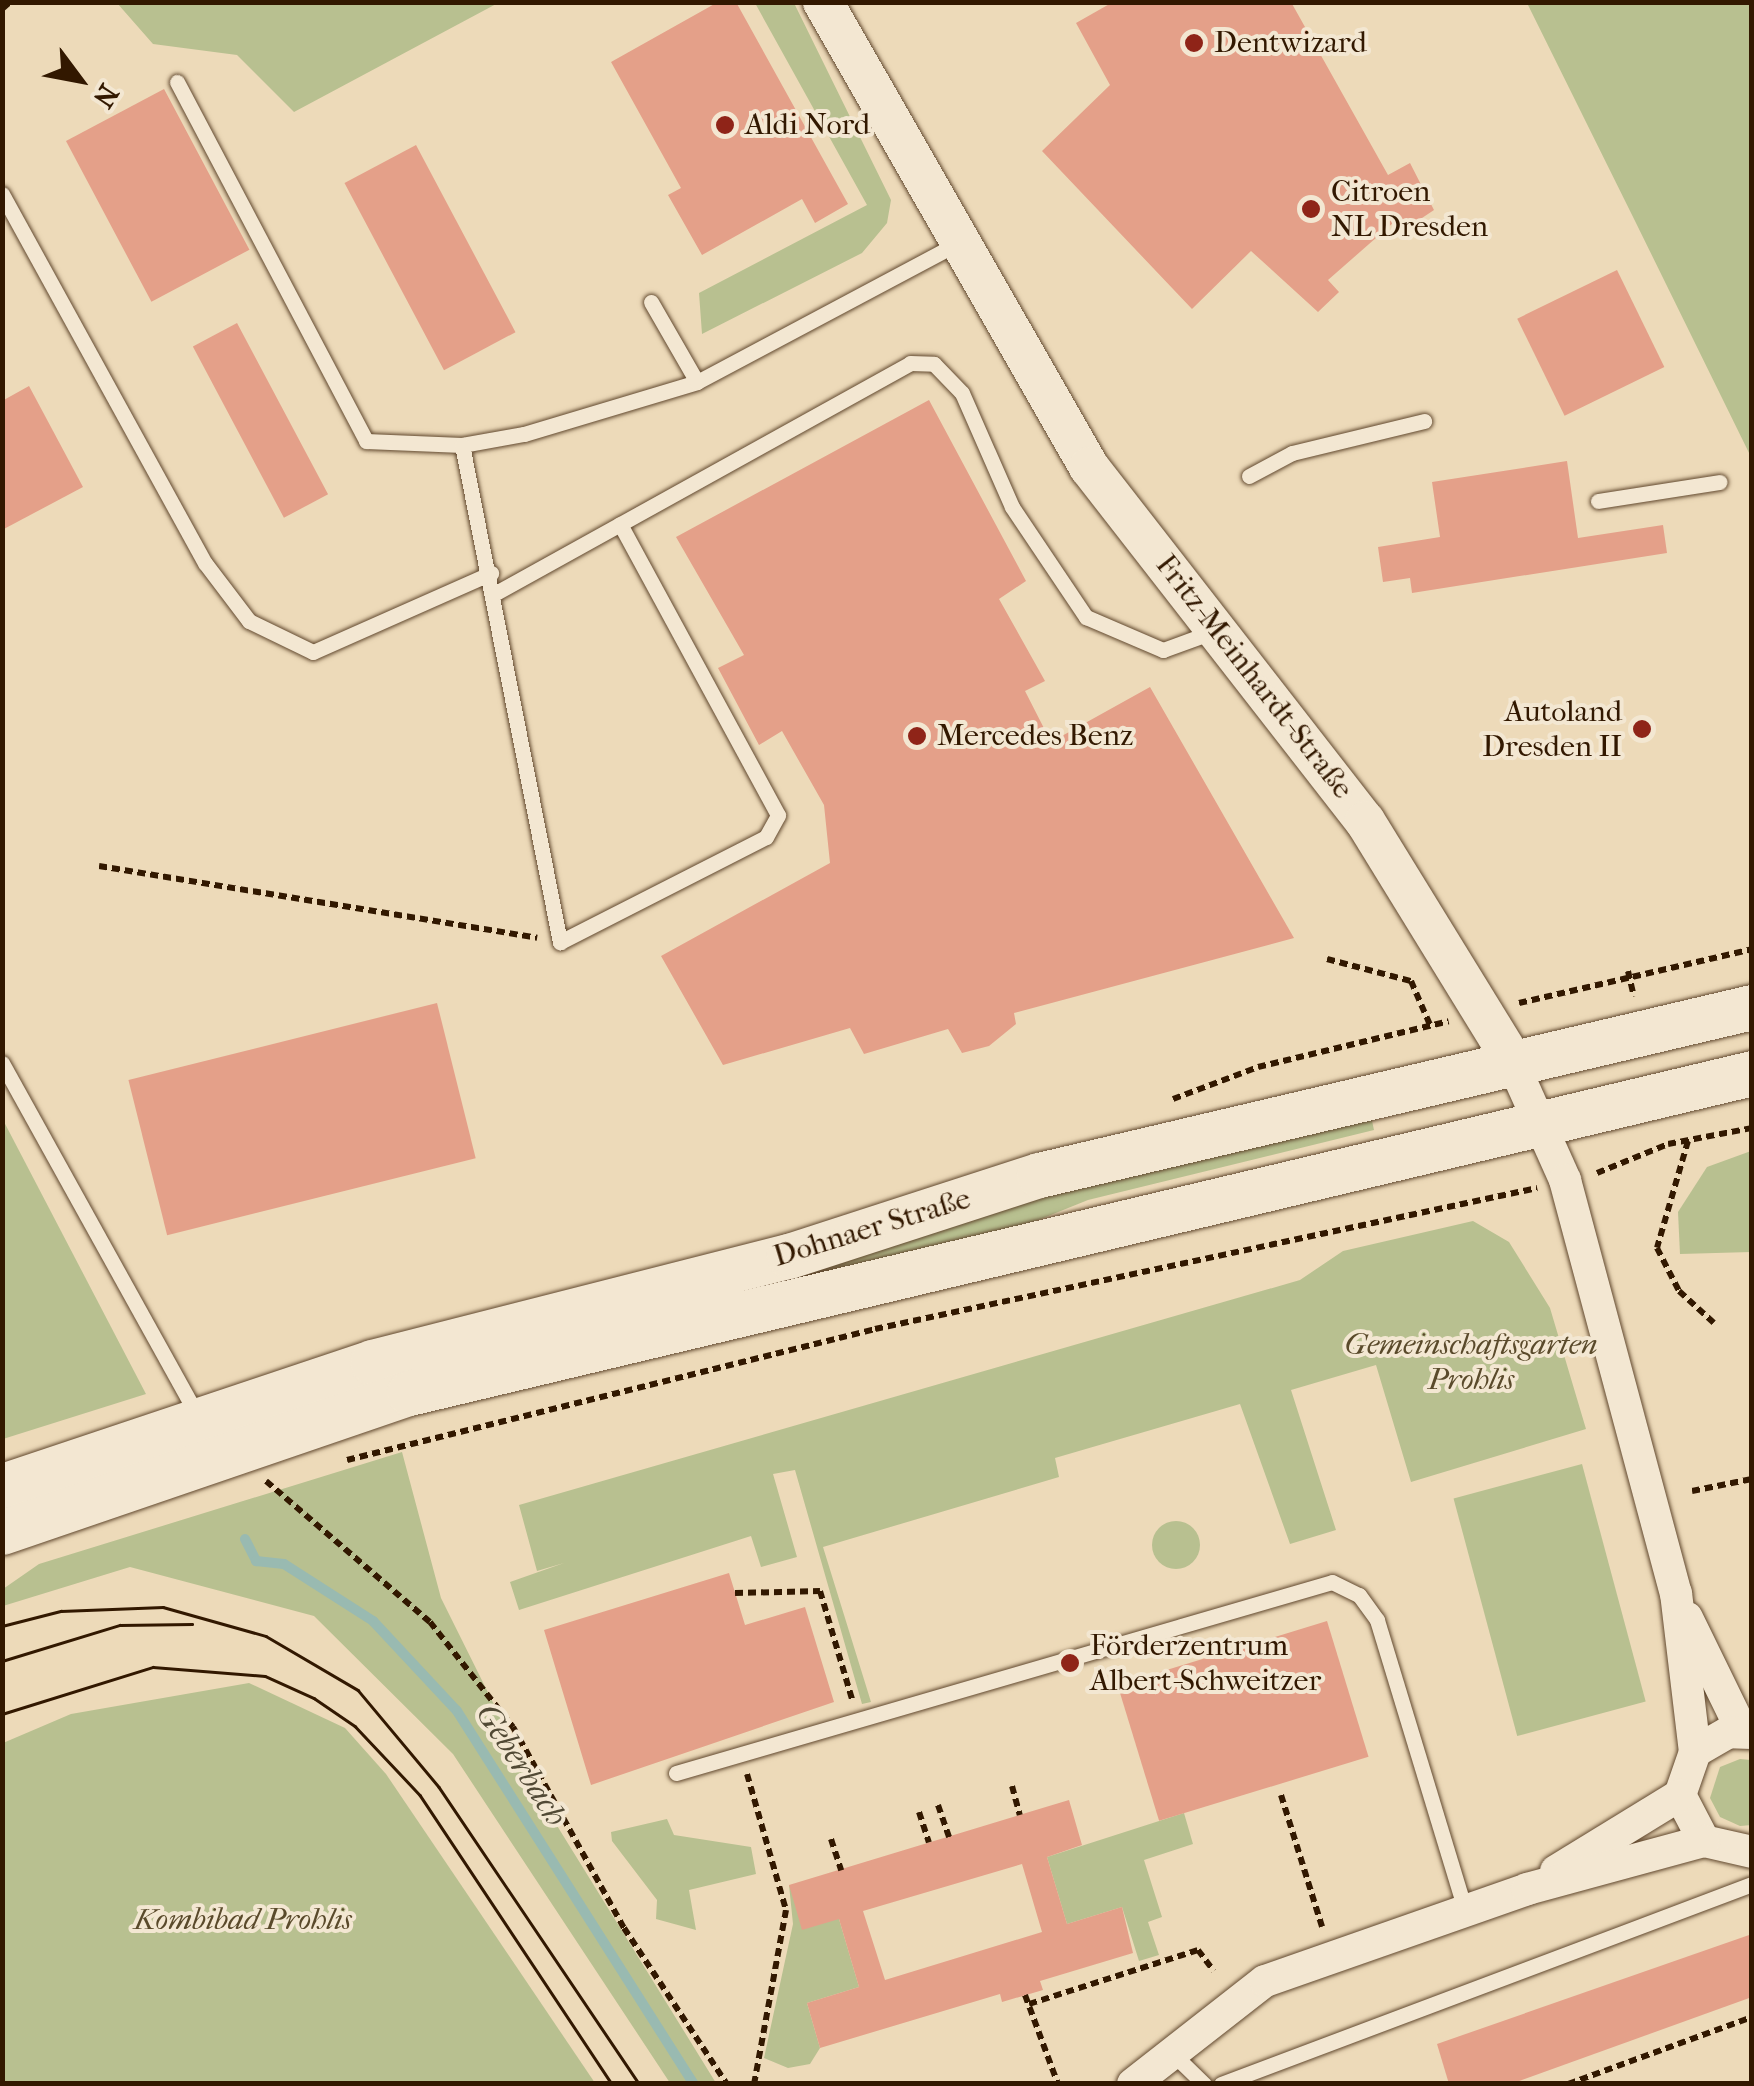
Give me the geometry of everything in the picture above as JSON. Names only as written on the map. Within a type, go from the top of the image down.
[{"type":"main road","name":"Dohnaer Straße","points":[[2,1486],[199,1416],[372,1362],[788,1256],[1039,1175],[1510,1057],[1752,1007]]},
{"type":"main road","name":"Dohnaer Straße","points":[[2,1532],[409,1393],[1540,1118],[1752,1073]]},
{"type":"street","name":"Fritz-Meinhardt-Straße","points":[[823,2],[956,244],[1090,466],[1365,821],[1510,1057],[1564,1180],[1676,1593]]},
{"type":"street","points":[[1676,1593],[1747,1732],[1696,1752]]},
{"type":"street","points":[[1526,1889],[1680,1795],[1696,1752],[1676,1593]]},
{"type":"street","points":[[1680,1795],[1704,1841]]},
{"type":"street","points":[[1133,2084],[1170,2050],[1265,1982],[1526,1889],[1704,1841],[1752,1852]]},
{"type":"lane","points":[[178,82],[366,441],[462,446],[549,430],[697,382],[956,244]]},
{"type":"lane","points":[[2,194],[205,563],[249,621],[313,652],[491,573]]},
{"type":"lane","points":[[651,302],[697,382]]},
{"type":"lane","points":[[494,594],[910,363],[934,364],[962,393],[1012,507],[1086,617],[1163,650],[1218,629]]},
{"type":"lane","points":[[1249,476],[1292,453],[1424,421]]},
{"type":"lane","points":[[462,446],[491,573],[560,942],[766,837],[778,816],[620,524]]},
{"type":"lane","points":[[1598,501],[1720,482]]},
{"type":"lane","points":[[2,1063],[199,1416]]},
{"type":"lane","points":[[676,1773],[1314,1583],[1346,1586],[1377,1620],[1465,1910]]},
{"type":"lane","points":[[1221,2084],[1752,1884]]},
{"type":"lane","points":[[1170,2050],[1204,2084]]},
{"type":"path","points":[[2,9],[10,2]]},
{"type":"path","points":[[99,866],[560,942]]},
{"type":"path","points":[[1165,1102],[1258,1067],[1484,1013],[1628,971],[1752,949]]},
{"type":"path","points":[[1327,959],[1410,980],[1430,1024]]},
{"type":"path","points":[[342,1461],[875,1329],[1564,1180],[1688,1140],[1752,1128]]},
{"type":"path","points":[[1688,1140],[1657,1248],[1679,1291],[1714,1323]]},
{"type":"path","points":[[284,1475],[266,1480],[308,1526],[430,1622],[513,1727],[624,1928],[727,2084]]},
{"type":"path","points":[[1692,1491],[1752,1479]]},
{"type":"path","points":[[735,1593],[820,1591],[858,1719]]},
{"type":"path","points":[[742,1754],[786,1910],[754,2084]]},
{"type":"path","points":[[1012,1786],[1020,1815]]},
{"type":"path","points":[[1281,1794],[1322,1927]]},
{"type":"path","points":[[938,1806],[949,1837]]},
{"type":"path","points":[[919,1812],[929,1842]]},
{"type":"path","points":[[830,1840],[840,1870]]},
{"type":"path","points":[[1028,2004],[1198,1950],[1214,1972]]},
{"type":"path","points":[[1025,1995],[1058,2084]]},
{"type":"path","points":[[1568,2084],[1752,2017]]},
{"type":"green space","points":[[117,3],[498,3],[294,112],[237,55],[153,44]]},
{"type":"green space","points":[[755,3],[794,3],[891,200],[887,223],[862,253],[702,334],[699,293],[867,205]]},
{"type":"green space","points":[[1527,3],[1751,3],[1751,457],[1636,223]]},
{"type":"green space","points":[[1371,1116],[1374,1130],[1088,1200],[999,1236],[500,1358],[1009,1206]]},
{"type":"green space","points":[[2,1118],[146,1394],[3,1439],[2,1439]]},
{"type":"green space","points":[[1751,1151],[1751,1252],[1680,1254],[1678,1212],[1707,1167]]},
{"type":"green space","name":"Gemeinschaftsgarten Prohlis","points":[[1473,1221],[1509,1242],[1550,1308],[1586,1429],[1411,1482],[1376,1365],[1291,1390],[1336,1530],[1290,1544],[1240,1404],[1055,1458],[1059,1477],[823,1547],[871,1702],[862,1704],[795,1470],[773,1474],[797,1557],[761,1567],[751,1536],[519,1610],[510,1582],[564,1563],[537,1571],[519,1505],[1300,1280],[1343,1251]]},
{"type":"green space","points":[[402,1452],[441,1598],[543,1803],[716,2083],[670,2083],[453,1754],[314,1616],[130,1567],[3,1606],[3,1589],[39,1564]]},
{"type":"green space","points":[[1582,1464],[1646,1702],[1517,1736],[1454,1498]]},
{"type":"green space","points":[[1176,1521],[1193,1528],[1200,1545],[1193,1562],[1176,1569],[1159,1562],[1152,1545],[1159,1528]]},
{"type":"green space","name":"Kombibad Prohlis","points":[[249,1683],[345,1728],[386,1774],[595,2083],[3,2083],[3,1743],[71,1714]]},
{"type":"green space","points":[[1740,1759],[1751,1760],[1752,1825],[1740,1826],[1720,1817],[1710,1798],[1720,1767]]},
{"type":"green space","points":[[1184,1813],[1193,1844],[1144,1860],[1162,1917],[1148,1922],[1159,1955],[1139,1961],[1122,1907],[1067,1924],[1047,1857]]},
{"type":"green space","points":[[667,1819],[674,1835],[751,1847],[756,1874],[689,1890],[696,1930],[656,1919],[657,1900],[612,1841],[611,1832]]},
{"type":"green space","points":[[789,1885],[839,1919],[859,1987],[807,2003],[820,2048],[810,2064],[788,2068],[764,2058],[793,1924]]},
{"type":"building","name":"Aldi Nord","points":[[718,2],[736,2],[848,204],[815,223],[802,199],[702,255],[668,195],[681,188],[611,62]]},
{"type":"building","points":[[1113,2],[1291,2],[1388,175],[1410,163],[1434,210],[1398,234],[1393,223],[1328,280],[1339,292],[1318,312],[1251,251],[1192,309],[1042,151],[1110,85],[1076,23]]},
{"type":"building","points":[[164,89],[249,250],[151,302],[66,141]]},
{"type":"building","points":[[416,145],[516,332],[444,370],[344,183]]},
{"type":"building","points":[[1617,270],[1664,367],[1565,416],[1517,319]]},
{"type":"building","points":[[237,323],[328,494],[284,518],[193,346]]},
{"type":"building","points":[[29,386],[83,487],[2,530],[2,401]]},
{"type":"building","name":"Mercedes Benz","points":[[929,400],[1026,581],[999,599],[1045,681],[1025,691],[1051,742],[1150,687],[1294,938],[1014,1013],[1016,1024],[989,1046],[962,1053],[948,1029],[864,1054],[850,1028],[723,1065],[661,956],[830,863],[824,805],[782,731],[759,745],[718,668],[744,655],[676,537]]},
{"type":"building","points":[[1567,461],[1578,538],[1663,525],[1667,553],[1412,593],[1410,578],[1383,582],[1378,547],[1440,537],[1432,482]]},
{"type":"building","points":[[437,1003],[476,1158],[167,1235],[128,1080]]},
{"type":"building","points":[[729,1573],[745,1625],[805,1607],[834,1702],[591,1785],[544,1630]]},
{"type":"building","points":[[1327,1621],[1369,1757],[1159,1821],[1118,1685]]},
{"type":"building","points":[[1069,1800],[1082,1845],[1047,1857],[1067,1924],[1122,1907],[1133,1953],[1040,1981],[1043,1990],[1002,2002],[1000,1994],[820,2048],[807,2003],[859,1987],[839,1919],[802,1930],[789,1885]],"holes":[[[1022,1864],[1042,1932],[885,1980],[863,1911]]]},
{"type":"building","points":[[1752,1934],[1752,1997],[1511,2084],[1449,2084],[1437,2044]]},
{"type":"waterway","name":"Geberbach","points":[[245,1539],[256,1561],[284,1564],[373,1621],[457,1711],[694,2084]]},
{"type":"tram line","points":[[2,1626],[61,1611],[163,1607],[266,1636],[358,1690],[439,1787],[639,2084]]},
{"type":"tram line","points":[[2,1661],[120,1625],[192,1624]]},
{"type":"tram line","points":[[2,1714],[153,1667],[265,1676],[314,1698],[355,1726],[420,1795],[612,2084]]},
{"type":"place","name":"Dentwizard","points":[[1194,43]]},
{"type":"place","name":"Aldi Nord","points":[[725,125]]},
{"type":"place","name":"Citroen NL Dresden","points":[[1311,209]]},
{"type":"place","name":"Autoland Dresden II","points":[[1642,729]]},
{"type":"place","name":"Mercedes Benz","points":[[917,736]]},
{"type":"place","name":"Förderzentrum Albert-Schweitzer","points":[[1070,1663]]}]
